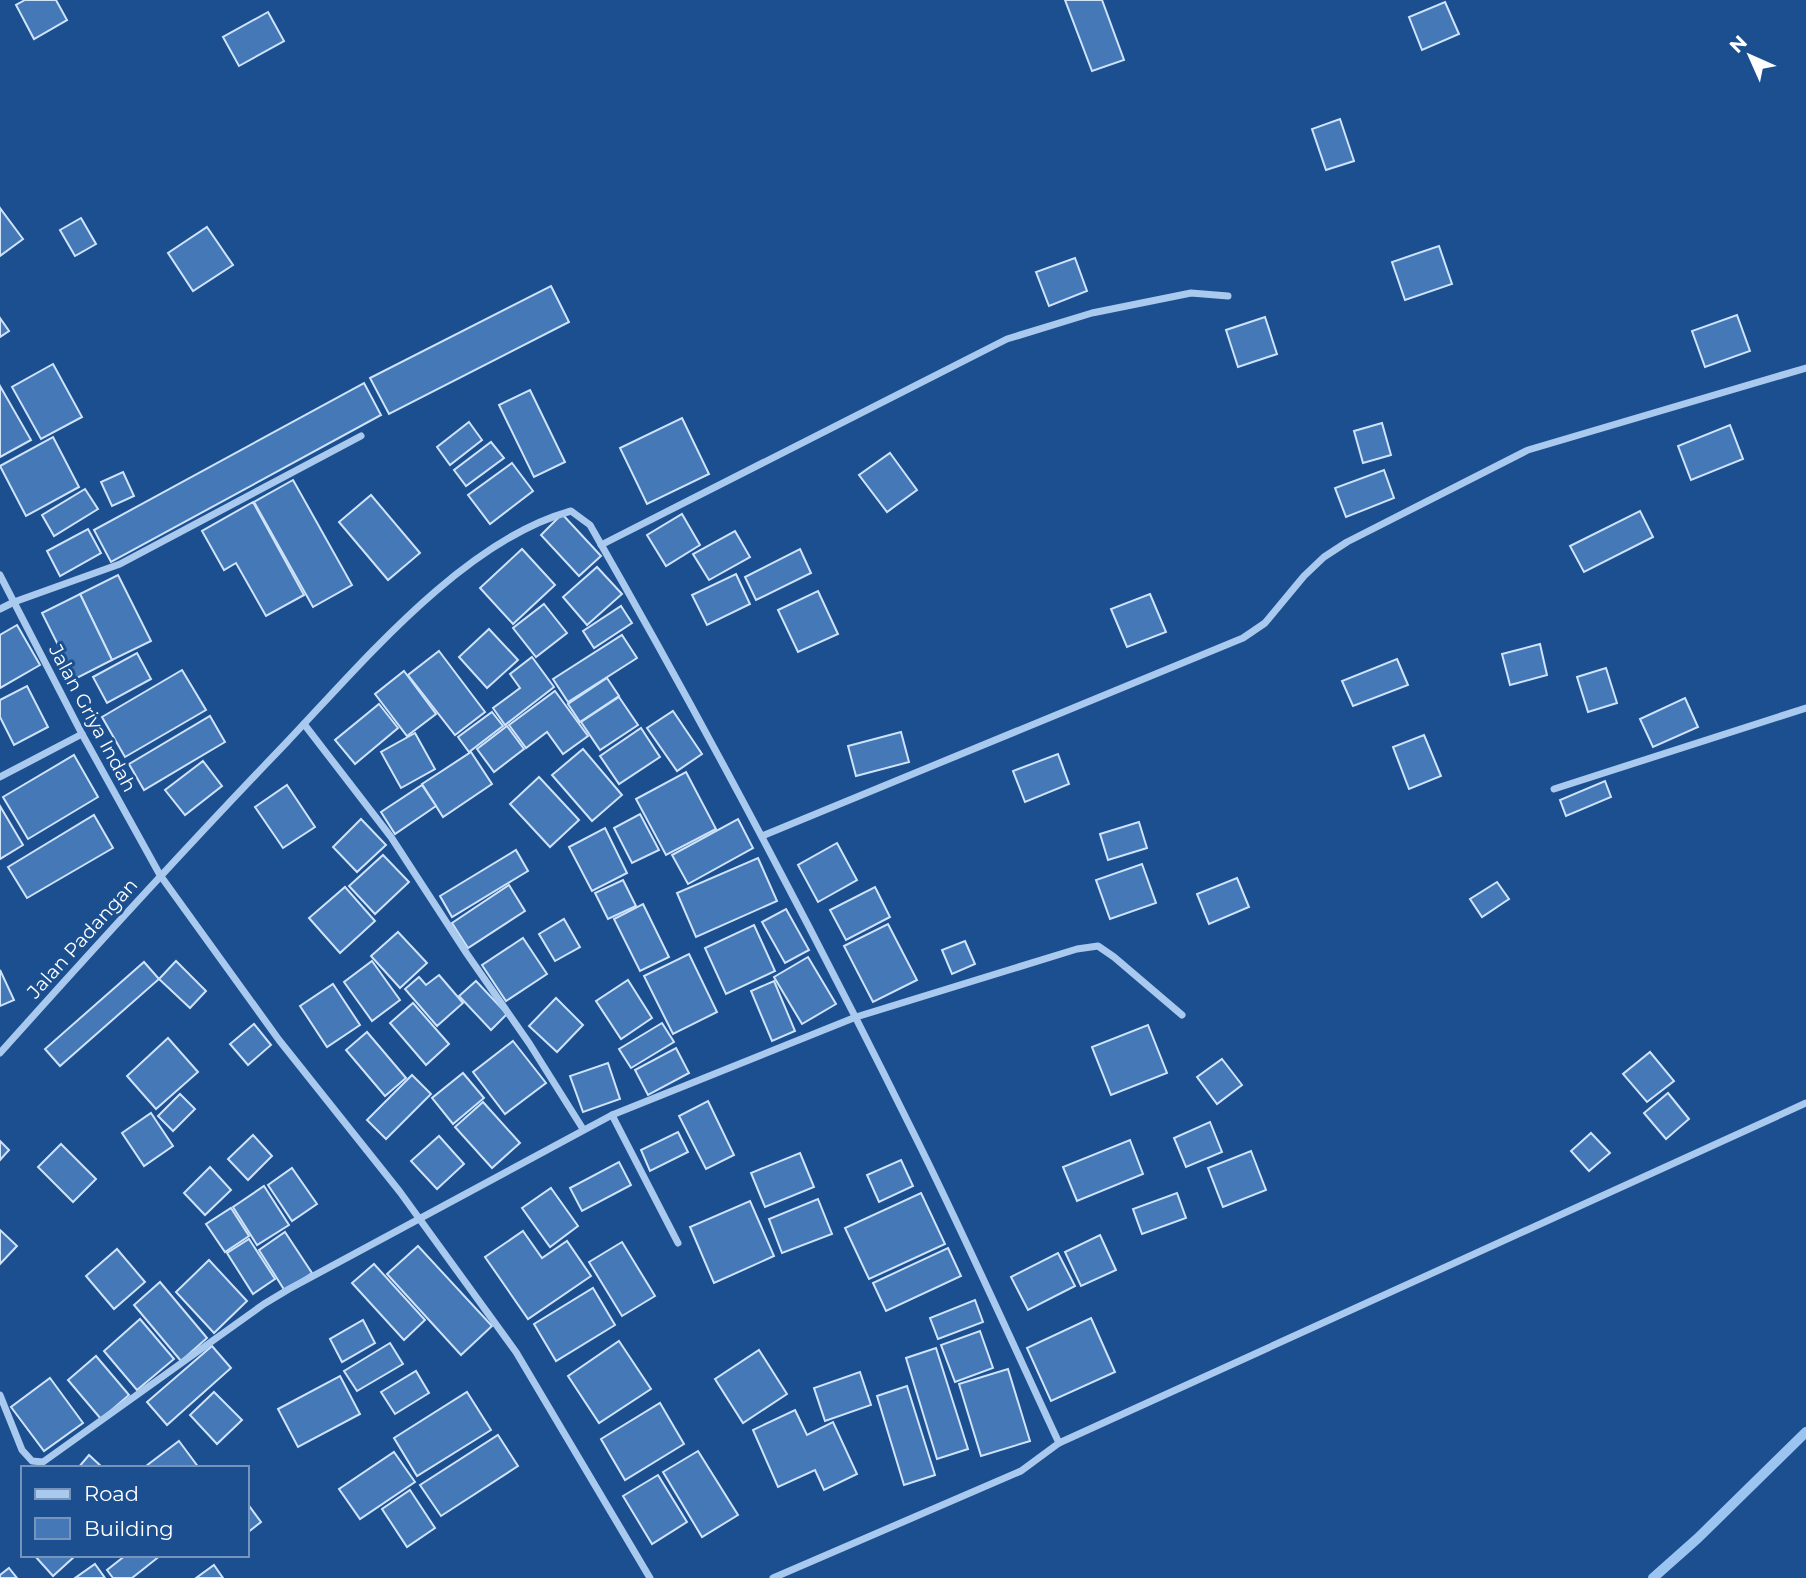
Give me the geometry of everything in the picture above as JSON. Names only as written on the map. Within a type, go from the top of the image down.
[{"type":"street","points":[[1059,1443],[915,1135],[856,1017],[762,836],[601,545],[1007,339],[1092,313],[1191,293],[1228,296]]},
{"type":"street","points":[[762,836],[1243,638],[1265,623],[1304,576],[1336,550],[1528,450],[1806,368]]},
{"type":"street","points":[[0,610],[14,602],[120,564],[361,436]]},
{"type":"street","name":"Jalan Padangan","points":[[0,1053],[160,875],[415,608],[485,553],[545,518],[571,511],[590,524],[601,545]]},
{"type":"street","name":"Jalan Griya Indah","points":[[0,575],[82,734],[160,875],[279,1040],[420,1220],[516,1352],[650,1578]]},
{"type":"street","points":[[1554,789],[1806,708]]},
{"type":"street","points":[[304,724],[391,837],[467,954],[530,1043],[583,1129]]},
{"type":"street","points":[[0,777],[82,734]]},
{"type":"street","points":[[0,1395],[22,1450],[32,1461],[43,1462],[264,1304],[583,1129],[856,1017],[1077,949],[1097,946],[1114,957],[1182,1015]]},
{"type":"street","points":[[773,1578],[1021,1471],[1059,1443],[1806,1103]]},
{"type":"street","points":[[612,1115],[678,1243]]},
{"type":"building","points":[[25,0],[56,0],[67,20],[34,39],[16,5]]},
{"type":"building","points":[[1065,0],[1102,0],[1124,60],[1092,71]]},
{"type":"building","points":[[1445,2],[1459,34],[1422,50],[1409,17]]},
{"type":"building","points":[[268,12],[284,41],[239,66],[223,37]]},
{"type":"building","points":[[1340,119],[1354,161],[1326,170],[1312,129]]},
{"type":"building","points":[[0,208],[23,239],[0,256]]},
{"type":"building","points":[[81,218],[96,244],[75,256],[60,230]]},
{"type":"building","points":[[207,227],[233,265],[193,291],[168,253]]},
{"type":"building","points":[[1439,246],[1452,284],[1405,300],[1392,262]]},
{"type":"building","points":[[1075,258],[1087,291],[1049,306],[1036,272]]},
{"type":"building","points":[[551,286],[569,322],[389,414],[370,378]]},
{"type":"building","points":[[1737,315],[1750,351],[1705,367],[1692,331]]},
{"type":"building","points":[[1265,317],[1277,354],[1238,367],[1226,330]]},
{"type":"building","points":[[0,318],[9,331],[0,337]]},
{"type":"building","points":[[53,364],[82,417],[41,439],[12,387]]},
{"type":"building","points":[[364,383],[381,415],[111,562],[94,530]]},
{"type":"building","points":[[0,386],[31,440],[0,457]]},
{"type":"building","points":[[530,390],[565,462],[534,477],[499,405]]},
{"type":"building","points":[[682,418],[709,474],[647,504],[620,448]]},
{"type":"building","points":[[469,422],[482,440],[450,465],[437,447]]},
{"type":"building","points":[[1382,423],[1391,455],[1363,463],[1354,431]]},
{"type":"building","points":[[1730,425],[1743,459],[1691,480],[1678,446]]},
{"type":"building","points":[[53,437],[79,487],[26,516],[0,466]]},
{"type":"building","points":[[491,442],[504,458],[466,486],[454,470]]},
{"type":"building","points":[[890,453],[917,490],[887,512],[859,475]]},
{"type":"building","points":[[512,463],[533,491],[490,524],[468,495]]},
{"type":"building","points":[[1384,470],[1394,498],[1346,517],[1335,488]]},
{"type":"building","points":[[123,472],[134,496],[112,506],[101,482]]},
{"type":"building","points":[[293,480],[352,585],[313,607],[254,502]]},
{"type":"building","points":[[85,489],[98,509],[54,536],[42,515]]},
{"type":"building","points":[[371,495],[420,553],[388,580],[339,522]]},
{"type":"building","points":[[253,502],[304,595],[266,616],[236,563],[224,570],[202,531]]},
{"type":"building","points":[[1640,511],[1653,537],[1584,572],[1570,546]]},
{"type":"building","points":[[562,514],[601,556],[579,576],[541,535]]},
{"type":"building","points":[[682,514],[700,545],[666,566],[647,535]]},
{"type":"building","points":[[88,529],[101,553],[60,576],[47,551]]},
{"type":"building","points":[[735,531],[750,557],[709,580],[693,554]]},
{"type":"building","points":[[522,549],[555,585],[513,624],[480,588]]},
{"type":"building","points":[[800,549],[811,573],[756,600],[745,577]]},
{"type":"building","points":[[597,567],[622,594],[587,625],[563,597]]},
{"type":"building","points":[[736,574],[750,604],[707,625],[692,595]]},
{"type":"building","points":[[118,575],[151,641],[112,660],[80,594]]},
{"type":"building","points":[[818,591],[838,634],[798,652],[778,610]]},
{"type":"building","points":[[80,594],[112,660],[75,679],[42,613]]},
{"type":"building","points":[[1150,594],[1166,632],[1127,647],[1111,609]]},
{"type":"building","points":[[544,604],[567,633],[536,657],[513,628]]},
{"type":"building","points":[[621,606],[632,623],[594,648],[583,631]]},
{"type":"building","points":[[17,625],[40,665],[0,688],[0,635]]},
{"type":"building","points":[[489,629],[518,660],[487,688],[459,657]]},
{"type":"building","points":[[622,635],[637,658],[568,702],[553,679]]},
{"type":"building","points":[[1540,644],[1547,675],[1510,685],[1502,654]]},
{"type":"building","points":[[439,651],[485,712],[455,735],[408,675]]},
{"type":"building","points":[[137,653],[151,679],[107,703],[93,677]]},
{"type":"building","points":[[532,657],[554,687],[505,725],[493,708],[520,688],[510,674]]},
{"type":"building","points":[[1397,659],[1408,685],[1353,706],[1342,681]]},
{"type":"building","points":[[1606,668],[1617,703],[1588,712],[1577,677]]},
{"type":"building","points":[[182,670],[206,710],[125,757],[102,717]]},
{"type":"building","points":[[404,671],[436,714],[407,736],[375,694]]},
{"type":"building","points":[[607,678],[619,696],[580,722],[568,704]]},
{"type":"building","points":[[27,686],[48,727],[14,745],[0,717],[0,700]]},
{"type":"building","points":[[555,691],[588,736],[563,754],[547,732],[526,748],[509,725]]},
{"type":"building","points":[[619,697],[638,725],[600,750],[581,722]]},
{"type":"building","points":[[1685,698],[1698,727],[1653,747],[1640,719]]},
{"type":"building","points":[[379,704],[398,728],[355,764],[335,740]]},
{"type":"building","points":[[673,711],[702,754],[677,771],[647,728]]},
{"type":"building","points":[[492,712],[503,726],[469,752],[458,737]]},
{"type":"building","points":[[210,716],[225,742],[144,790],[129,764]]},
{"type":"building","points":[[507,726],[524,749],[494,772],[477,749]]},
{"type":"building","points":[[641,728],[660,757],[619,784],[600,756]]},
{"type":"building","points":[[901,732],[909,762],[856,776],[848,746]]},
{"type":"building","points":[[415,733],[435,769],[401,788],[381,752]]},
{"type":"building","points":[[1424,735],[1441,776],[1409,789],[1393,747]]},
{"type":"building","points":[[583,749],[622,795],[592,821],[552,775]]},
{"type":"building","points":[[471,752],[492,784],[443,817],[422,784]]},
{"type":"building","points":[[1058,754],[1069,784],[1025,802],[1013,771]]},
{"type":"building","points":[[74,755],[98,797],[28,839],[3,797]]},
{"type":"building","points":[[203,761],[222,786],[185,815],[165,790]]},
{"type":"building","points":[[686,772],[716,829],[666,855],[636,799]]},
{"type":"building","points":[[539,777],[579,820],[550,847],[510,804]]},
{"type":"building","points":[[1605,781],[1611,797],[1566,816],[1560,800]]},
{"type":"building","points":[[287,785],[315,827],[283,848],[255,807]]},
{"type":"building","points":[[422,785],[436,806],[395,834],[381,812]]},
{"type":"building","points":[[0,806],[23,845],[0,859]]},
{"type":"building","points":[[640,814],[659,850],[632,863],[614,828]]},
{"type":"building","points":[[94,815],[113,848],[27,898],[8,867]]},
{"type":"building","points":[[361,819],[386,845],[357,872],[333,847]]},
{"type":"building","points":[[738,819],[753,848],[688,884],[672,855]]},
{"type":"building","points":[[1139,822],[1147,848],[1108,860],[1100,834]]},
{"type":"building","points":[[605,828],[627,873],[592,891],[569,847]]},
{"type":"building","points":[[837,843],[857,880],[818,902],[798,865]]},
{"type":"building","points":[[516,850],[528,871],[452,917],[440,896]]},
{"type":"building","points":[[383,855],[409,882],[375,914],[349,886]]},
{"type":"building","points":[[758,858],[777,901],[696,937],[677,893]]},
{"type":"building","points":[[1142,864],[1156,903],[1110,919],[1096,880]]},
{"type":"building","points":[[1237,878],[1249,907],[1209,924],[1197,894]]},
{"type":"building","points":[[623,880],[636,906],[608,919],[595,893]]},
{"type":"building","points":[[1497,882],[1509,899],[1482,917],[1470,899]]},
{"type":"building","points":[[509,885],[525,911],[468,948],[452,923]]},
{"type":"building","points":[[345,887],[375,921],[340,953],[309,918]]},
{"type":"building","points":[[875,887],[890,917],[846,940],[830,910]]},
{"type":"building","points":[[643,904],[669,957],[640,971],[614,919]]},
{"type":"building","points":[[786,909],[809,950],[785,963],[762,922]]},
{"type":"building","points":[[564,919],[580,947],[555,961],[539,934]]},
{"type":"building","points":[[888,924],[917,980],[873,1002],[844,946]]},
{"type":"building","points":[[754,925],[775,971],[726,994],[705,948]]},
{"type":"building","points":[[398,932],[427,963],[400,988],[371,956]]},
{"type":"building","points":[[523,938],[547,974],[506,1001],[482,965]]},
{"type":"building","points":[[965,941],[975,964],[952,974],[942,950]]},
{"type":"building","points":[[689,954],[717,1012],[673,1034],[644,976]]},
{"type":"building","points":[[808,957],[836,1004],[802,1024],[774,977]]},
{"type":"building","points":[[176,961],[206,991],[190,1008],[159,979]]},
{"type":"building","points":[[372,961],[400,1000],[372,1021],[344,982]]},
{"type":"building","points":[[144,962],[159,979],[60,1066],[45,1049]]},
{"type":"building","points":[[0,970],[14,1000],[0,1006]]},
{"type":"building","points":[[439,975],[463,1003],[437,1026],[405,989],[419,977],[426,985]]},
{"type":"building","points":[[628,980],[652,1018],[621,1039],[596,1001]]},
{"type":"building","points":[[476,981],[507,1014],[491,1030],[459,996]]},
{"type":"building","points":[[774,981],[795,1031],[772,1041],[751,991]]},
{"type":"building","points":[[333,984],[360,1025],[327,1047],[300,1006]]},
{"type":"building","points":[[556,998],[583,1025],[557,1052],[529,1026]]},
{"type":"building","points":[[413,1003],[449,1044],[426,1065],[390,1023]]},
{"type":"building","points":[[662,1023],[674,1042],[631,1068],[619,1049]]},
{"type":"building","points":[[254,1024],[271,1045],[248,1065],[230,1044]]},
{"type":"building","points":[[1148,1025],[1167,1073],[1111,1095],[1092,1047]]},
{"type":"building","points":[[367,1032],[406,1078],[385,1096],[346,1050]]},
{"type":"building","points":[[168,1038],[198,1072],[156,1109],[127,1076]]},
{"type":"building","points":[[513,1041],[546,1083],[505,1114],[473,1072]]},
{"type":"building","points":[[676,1048],[689,1073],[648,1095],[635,1070]]},
{"type":"building","points":[[1650,1052],[1674,1081],[1647,1102],[1623,1074]]},
{"type":"building","points":[[1222,1059],[1242,1085],[1217,1104],[1197,1077]]},
{"type":"building","points":[[608,1063],[620,1099],[583,1112],[570,1076]]},
{"type":"building","points":[[463,1073],[484,1098],[453,1124],[432,1098]]},
{"type":"building","points":[[412,1075],[431,1094],[386,1139],[367,1120]]},
{"type":"building","points":[[1668,1093],[1689,1119],[1666,1139],[1644,1113]]},
{"type":"building","points":[[180,1094],[195,1109],[173,1131],[158,1116]]},
{"type":"building","points":[[708,1101],[734,1155],[706,1169],[679,1116]]},
{"type":"building","points":[[483,1102],[520,1143],[492,1168],[455,1127]]},
{"type":"building","points":[[151,1113],[173,1146],[144,1166],[122,1133]]},
{"type":"building","points":[[1210,1122],[1222,1152],[1186,1167],[1174,1138]]},
{"type":"building","points":[[678,1132],[688,1152],[650,1171],[641,1150]]},
{"type":"building","points":[[1591,1133],[1610,1153],[1589,1171],[1571,1151]]},
{"type":"building","points":[[253,1135],[272,1156],[248,1180],[228,1159]]},
{"type":"building","points":[[439,1136],[464,1164],[437,1189],[411,1161]]},
{"type":"building","points":[[1130,1140],[1143,1174],[1077,1201],[1063,1167]]},
{"type":"building","points":[[0,1141],[9,1150],[0,1160]]},
{"type":"building","points":[[61,1144],[96,1179],[73,1202],[38,1167]]},
{"type":"building","points":[[1251,1151],[1266,1190],[1223,1207],[1208,1168]]},
{"type":"building","points":[[800,1153],[814,1187],[765,1207],[751,1173]]},
{"type":"building","points":[[901,1160],[913,1186],[879,1202],[867,1175]]},
{"type":"building","points":[[619,1162],[631,1185],[582,1211],[570,1188]]},
{"type":"building","points":[[210,1167],[231,1190],[205,1215],[184,1193]]},
{"type":"building","points":[[292,1168],[317,1204],[292,1221],[268,1185]]},
{"type":"building","points":[[264,1186],[289,1225],[257,1245],[233,1207]]},
{"type":"building","points":[[551,1188],[578,1226],[550,1247],[522,1208]]},
{"type":"building","points":[[921,1193],[945,1244],[869,1279],[845,1228]]},
{"type":"building","points":[[1177,1193],[1186,1218],[1142,1234],[1133,1209]]},
{"type":"building","points":[[818,1199],[832,1234],[782,1253],[769,1219]]},
{"type":"building","points":[[750,1201],[774,1256],[714,1283],[690,1227]]},
{"type":"building","points":[[231,1208],[249,1236],[225,1252],[206,1224]]},
{"type":"building","points":[[0,1230],[17,1246],[0,1264]]},
{"type":"building","points":[[523,1231],[542,1258],[567,1241],[591,1276],[528,1319],[485,1257]]},
{"type":"building","points":[[285,1232],[312,1273],[285,1291],[259,1250]]},
{"type":"building","points":[[1100,1235],[1116,1270],[1081,1286],[1065,1252]]},
{"type":"building","points":[[249,1239],[275,1279],[253,1294],[227,1253]]},
{"type":"building","points":[[622,1242],[655,1296],[622,1316],[589,1262]]},
{"type":"building","points":[[418,1246],[492,1326],[461,1355],[387,1274]]},
{"type":"building","points":[[948,1248],[961,1276],[886,1311],[873,1283]]},
{"type":"building","points":[[117,1249],[145,1282],[114,1309],[86,1276]]},
{"type":"building","points":[[1058,1253],[1075,1286],[1028,1310],[1011,1277]]},
{"type":"building","points":[[209,1260],[247,1301],[214,1333],[176,1292]]},
{"type":"building","points":[[374,1264],[425,1320],[404,1340],[352,1283]]},
{"type":"building","points":[[160,1282],[207,1338],[181,1361],[134,1305]]},
{"type":"building","points":[[593,1288],[615,1325],[556,1361],[534,1324]]},
{"type":"building","points":[[975,1300],[983,1322],[938,1339],[930,1318]]},
{"type":"building","points":[[1091,1318],[1115,1372],[1051,1401],[1027,1348]]},
{"type":"building","points":[[140,1319],[174,1359],[137,1390],[104,1351]]},
{"type":"building","points":[[363,1320],[375,1343],[342,1362],[330,1339]]},
{"type":"building","points":[[980,1331],[993,1368],[955,1382],[941,1345]]},
{"type":"building","points":[[619,1341],[651,1389],[599,1423],[568,1376]]},
{"type":"building","points":[[390,1343],[403,1364],[357,1391],[344,1371]]},
{"type":"building","points":[[212,1346],[231,1368],[167,1425],[147,1402]]},
{"type":"building","points":[[936,1348],[968,1449],[937,1459],[906,1358]]},
{"type":"building","points":[[759,1350],[787,1394],[743,1423],[715,1379]]},
{"type":"building","points":[[96,1356],[129,1395],[101,1419],[68,1380]]},
{"type":"building","points":[[1008,1369],[1030,1441],[981,1456],[959,1384]]},
{"type":"building","points":[[416,1371],[429,1393],[395,1414],[381,1392]]},
{"type":"building","points":[[860,1372],[871,1405],[825,1421],[814,1388]]},
{"type":"building","points":[[340,1376],[360,1414],[298,1447],[278,1409]]},
{"type":"building","points":[[50,1378],[83,1423],[44,1451],[11,1407]]},
{"type":"building","points":[[907,1386],[935,1475],[904,1485],[877,1396]]},
{"type":"building","points":[[214,1392],[242,1420],[217,1444],[190,1415]]},
{"type":"building","points":[[467,1392],[491,1430],[417,1476],[394,1438]]},
{"type":"building","points":[[660,1403],[684,1444],[625,1480],[601,1439]]},
{"type":"building","points":[[795,1410],[807,1435],[833,1422],[857,1474],[824,1490],[815,1470],[778,1487],[753,1430]]},
{"type":"building","points":[[498,1435],[518,1466],[441,1516],[420,1485]]},
{"type":"building","points":[[179,1441],[198,1466],[146,1466]]},
{"type":"building","points":[[698,1451],[738,1515],[702,1537],[663,1472]]},
{"type":"building","points":[[394,1452],[415,1482],[360,1519],[339,1489]]},
{"type":"building","points":[[89,1455],[101,1466],[80,1466]]},
{"type":"building","points":[[658,1475],[687,1522],[652,1544],[623,1496]]},
{"type":"building","points":[[410,1490],[435,1528],[407,1547],[382,1509]]},
{"type":"building","points":[[248,1504],[261,1522],[248,1532]]},
{"type":"building","points":[[36,1557],[74,1557],[53,1576]]},
{"type":"building","points":[[123,1557],[158,1557],[132,1578],[113,1578],[107,1570]]},
{"type":"building","points":[[95,1564],[105,1578],[75,1578]]},
{"type":"building","points":[[214,1565],[223,1578],[196,1578]]},
{"type":"building","points":[[9,1568],[17,1578],[0,1578],[0,1575]]},
{"type":"waterway","points":[[1653,1578],[1698,1538],[1806,1432]]}]
